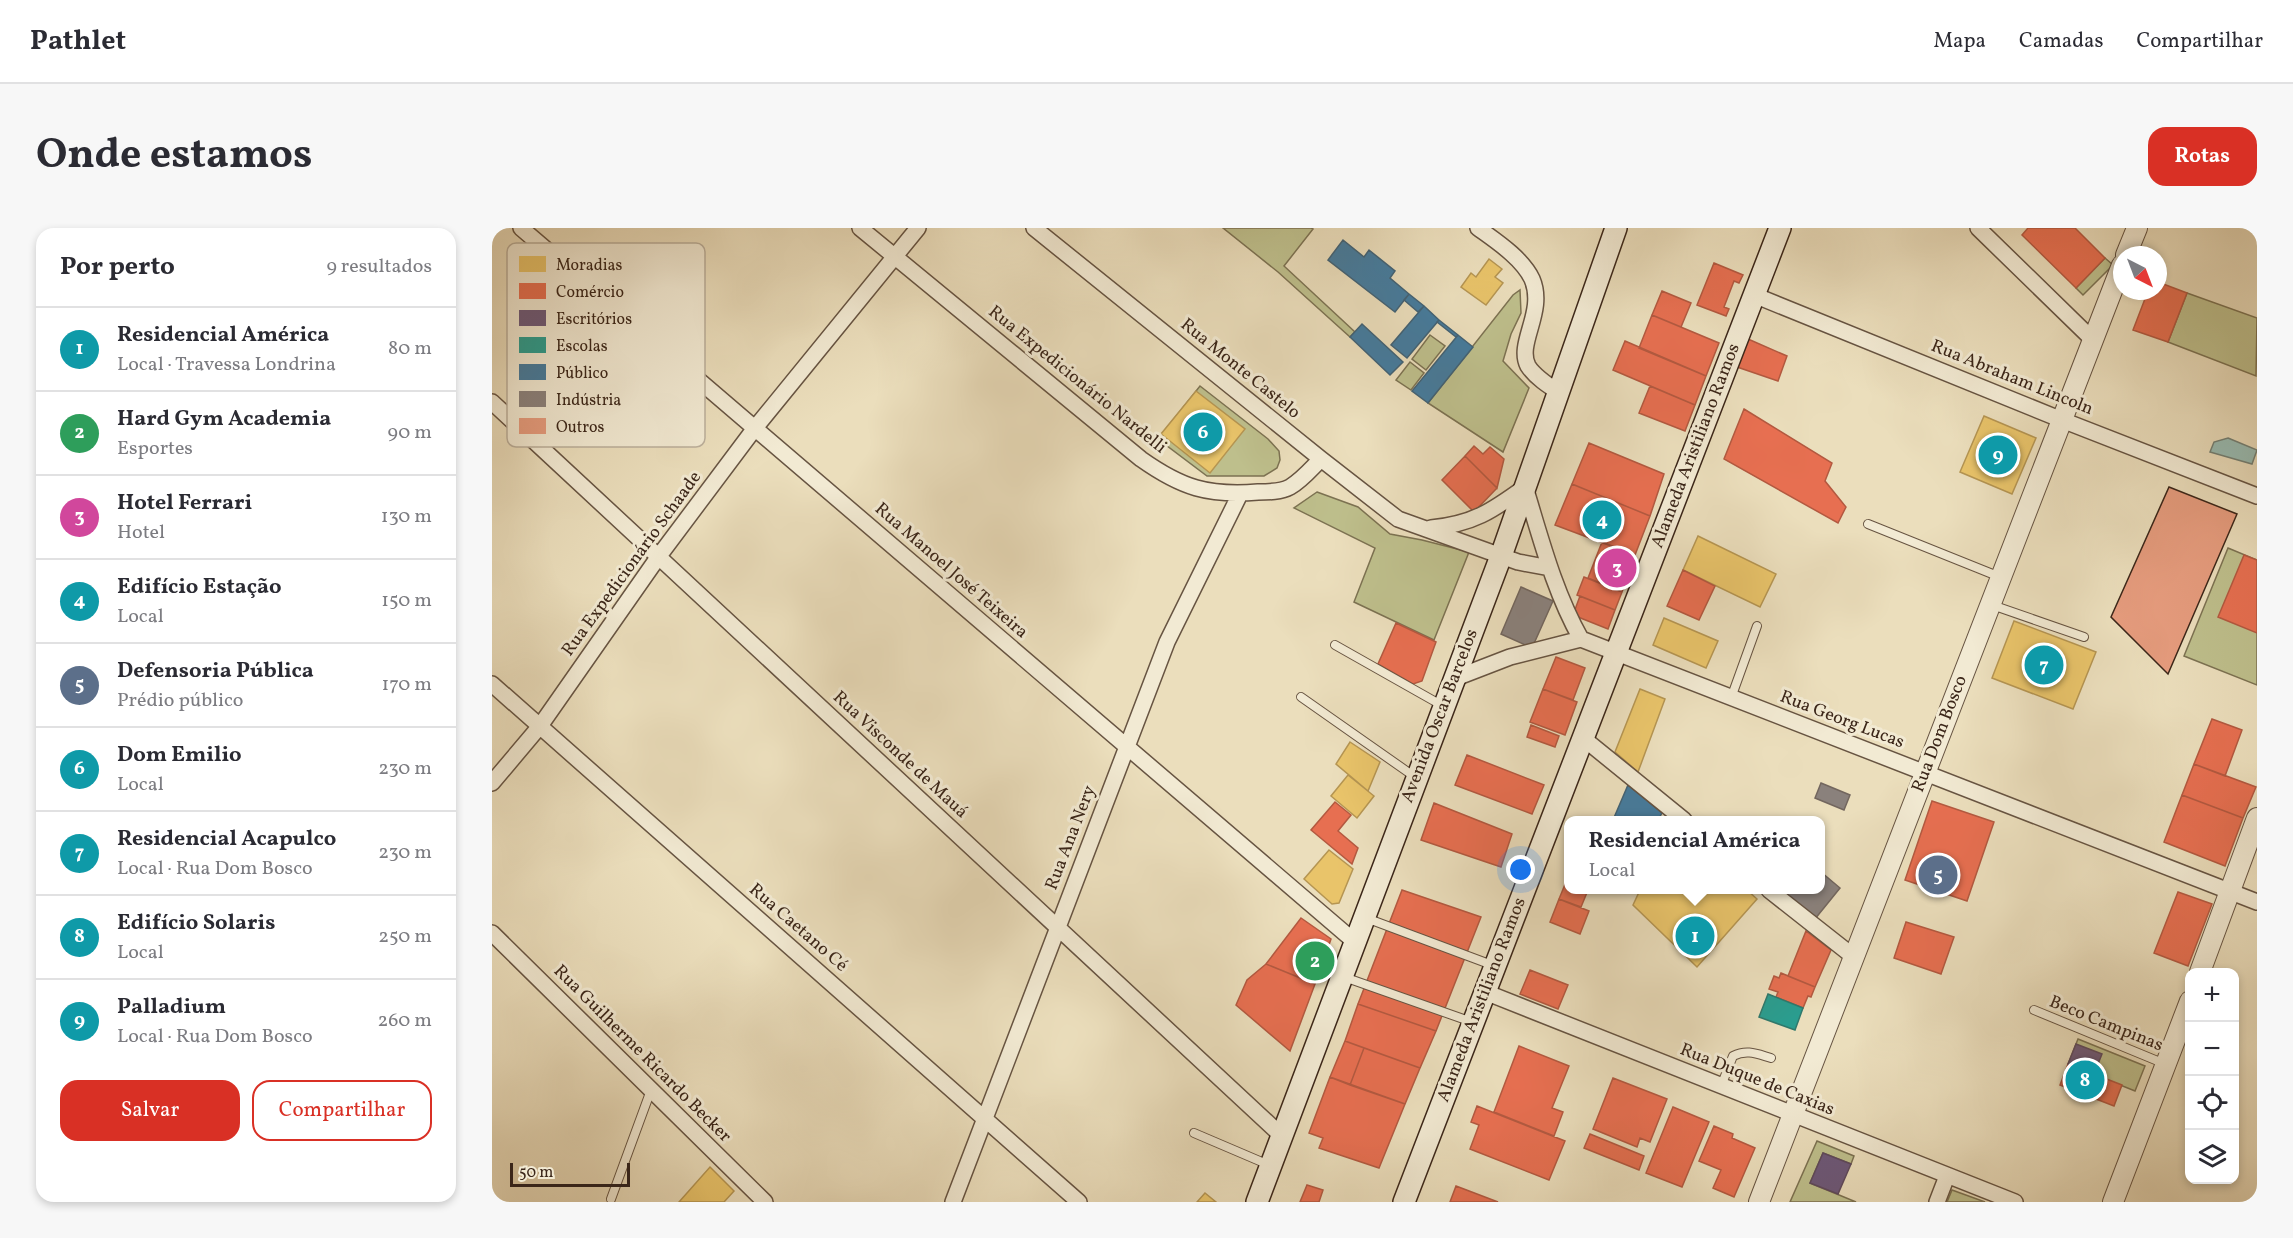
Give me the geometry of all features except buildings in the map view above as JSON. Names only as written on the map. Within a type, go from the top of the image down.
[{"type":"main road","name":"Avenida Oscar Barcelos","points":[[1257,1202],[1501,556],[1616,228]]},
{"type":"main road","name":"Alameda Aristiliano Ramos","points":[[1404,1202],[1780,228]]},
{"type":"street","name":"Rua Manoel José Teixeira","points":[[521,228],[539,243]]},
{"type":"street","name":"Rua Expedicionário Nardelli","points":[[860,228],[1158,471],[1190,488],[1240,494],[1288,488],[1301,479],[1321,459]]},
{"type":"street","name":"Rua Expedicionário Schaade","points":[[492,783],[540,726],[659,556],[755,428],[918,228]]},
{"type":"street","name":"Rua Monte Castelo","points":[[1034,228],[1398,519],[1518,562],[1550,568]]},
{"type":"street","points":[[1478,228],[1522,265],[1532,279],[1536,310],[1525,354],[1528,366],[1560,393]]},
{"type":"street","points":[[1978,228],[2093,340]]},
{"type":"street","points":[[2129,246],[2136,228]]},
{"type":"street","name":"Rua Dom Bosco","points":[[1759,1202],[2113,289]]},
{"type":"street","name":"Rua Abraham Lincoln","points":[[1754,295],[2257,496]]},
{"type":"street","name":"Rua Manoel José Teixeira","points":[[705,385],[1355,942]]},
{"type":"street","name":"Rua Visconde de Mauá","points":[[492,402],[507,416]]},
{"type":"street","name":"Rua Visconde de Mauá","points":[[541,447],[1282,1136]]},
{"type":"street","name":"Rua Monte Castelo","points":[[1427,529],[1457,525],[1476,518],[1496,508],[1525,487]]},
{"type":"street","points":[[1453,679],[1509,657],[1581,639],[1567,614],[1550,568],[1525,487]]},
{"type":"street","name":"Rua Ana Nery","points":[[953,1202],[1167,642],[1240,494]]},
{"type":"street","name":"Rua Georg Lucas","points":[[1581,639],[2257,902]]},
{"type":"street","name":"Rua Caetano Cé","points":[[492,684],[1079,1202]]},
{"type":"street","points":[[1583,738],[1679,816]]},
{"type":"street","points":[[2201,968],[2257,818]]},
{"type":"street","points":[[1774,894],[1854,957]]},
{"type":"street","name":"Rua Guilherme Ricardo Becker","points":[[492,933],[765,1202]]},
{"type":"street","name":"Rua Duque de Caxias","points":[[1485,992],[2015,1202]]},
{"type":"street","points":[[2113,1202],[2185,1014]]},
{"type":"street","points":[[1937,1202],[1947,1176]]},
{"type":"lane","points":[[1868,524],[2001,578]]},
{"type":"lane","points":[[1990,605],[2084,637]]},
{"type":"lane","points":[[1731,698],[1757,626]]},
{"type":"lane","points":[[1335,645],[1444,707]]},
{"type":"lane","points":[[1301,697],[1417,778]]},
{"type":"lane","points":[[1364,918],[1495,966]]},
{"type":"lane","points":[[1342,976],[1473,1023]]},
{"type":"lane","name":"Beco Campinas","points":[[2034,1010],[2166,1065]]},
{"type":"lane","points":[[1721,1086],[1733,1056],[1741,1052],[1751,1052],[1771,1058]]},
{"type":"lane","points":[[611,1199],[651,1090]]},
{"type":"lane","points":[[1194,1132],[1270,1166]]},
{"type":"green space","points":[[1223,228],[1313,229],[1284,266],[1355,332],[1350,337],[1278,272]]},
{"type":"green space","points":[[2105,258],[2113,265],[2083,295],[2076,288]]},
{"type":"green space","points":[[1520,290],[1521,313],[1511,334],[1503,361],[1529,388],[1503,452],[1428,403],[1513,295]]},
{"type":"green space","points":[[2187,293],[2257,318],[2256,376],[2168,342]]},
{"type":"green space","points":[[1430,335],[1445,346],[1426,370],[1412,359]]},
{"type":"green space","points":[[1410,362],[1424,373],[1411,390],[1396,380]]},
{"type":"green space","points":[[1200,386],[1268,439],[1279,451],[1280,460],[1277,468],[1264,476],[1207,476],[1158,439]]},
{"type":"green space","points":[[1317,492],[1358,507],[1390,534],[1469,552],[1434,640],[1354,602],[1375,548],[1294,508]]},
{"type":"green space","points":[[2228,548],[2257,560],[2257,685],[2184,656]]},
{"type":"green space","points":[[2078,1039],[2145,1066],[2135,1091],[2068,1064]]},
{"type":"green space","points":[[1817,1141],[1854,1156],[1851,1164],[1823,1153],[1810,1183],[1856,1202],[1790,1202]]},
{"type":"green space","points":[[1952,1190],[1985,1202],[1947,1202]]},
{"type":"water","points":[[2228,438],[2257,450],[2252,464],[2210,452],[2214,442]]},
{"type":"place","name":"Dom Emilio","points":[[1203,432]]},
{"type":"place","name":"Palladium","points":[[1998,455]]},
{"type":"place","name":"Edifício Estação","points":[[1602,520]]},
{"type":"place","name":"Hotel Ferrari","points":[[1617,568]]},
{"type":"place","name":"Residencial Acapulco","points":[[2044,665]]},
{"type":"place","name":"Defensoria Pública","points":[[1938,875]]},
{"type":"place","name":"Residencial América","points":[[1695,936]]},
{"type":"place","name":"Hard Gym Academia","points":[[1315,961]]},
{"type":"place","name":"Edifício Solaris","points":[[2085,1080]]}]
